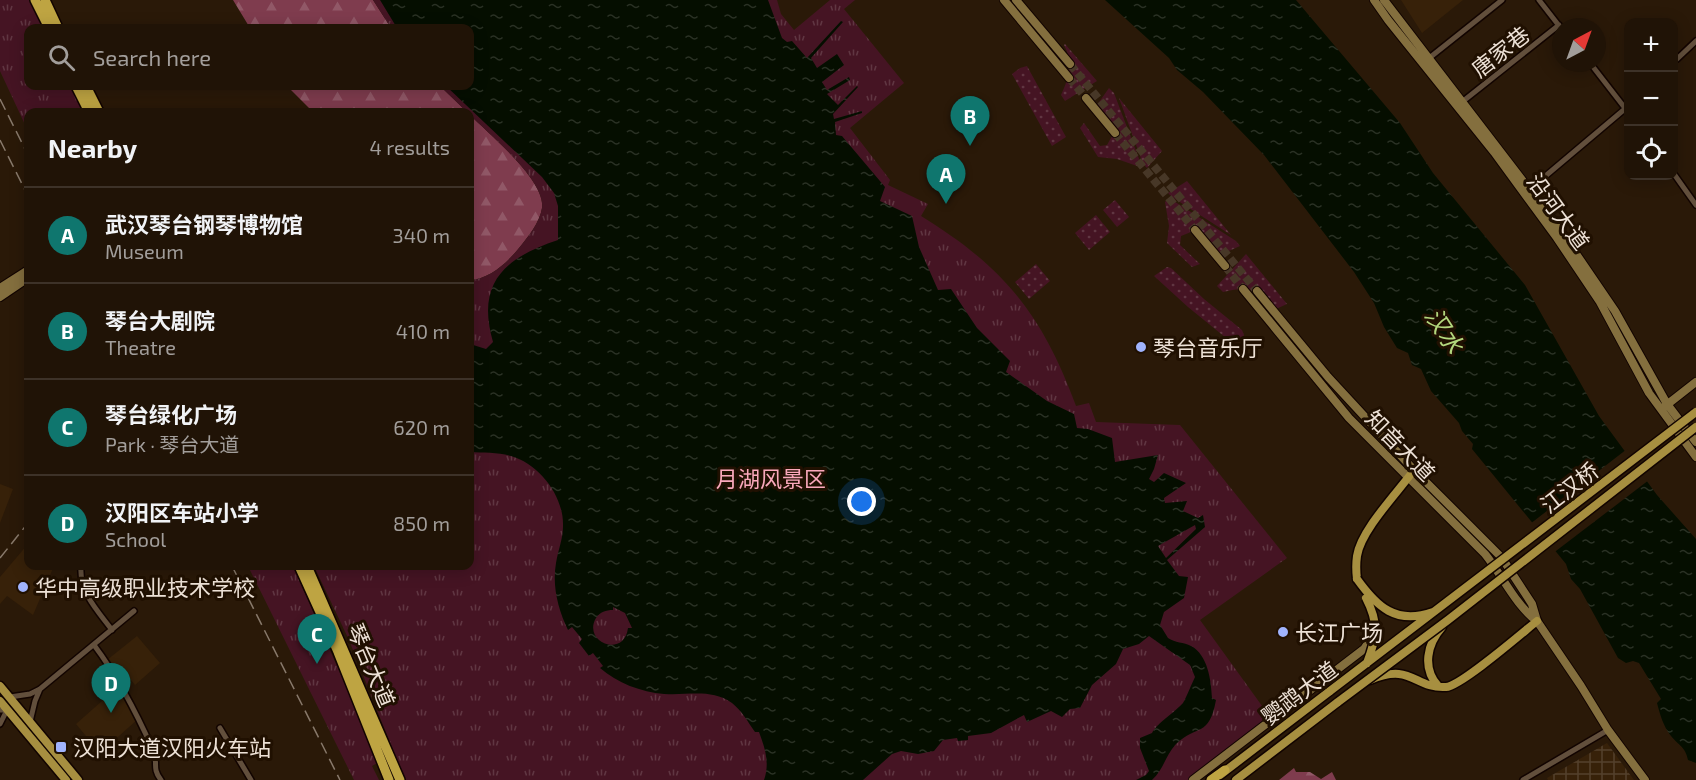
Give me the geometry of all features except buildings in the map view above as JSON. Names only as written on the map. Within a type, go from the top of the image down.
[{"type":"highway","points":[[35,0],[47,24]]},
{"type":"highway","points":[[45,0],[56,24]]},
{"type":"highway","points":[[78,90],[87,108]]},
{"type":"highway","points":[[88,90],[97,108]]},
{"type":"highway","name":"琴台大道","points":[[301,570],[338,652],[389,780]]},
{"type":"highway","name":"琴台大道","points":[[310,570],[400,780]]},
{"type":"highway","points":[[1211,780],[1225,771]]},
{"type":"main road","points":[[1004,0],[1069,78]]},
{"type":"main road","points":[[1016,0],[1070,64]]},
{"type":"main road","points":[[1390,0],[1391,11]]},
{"type":"main road","name":"沿河大道","points":[[1378,1],[1391,11],[1530,189],[1615,311],[1664,407],[1696,457]]},
{"type":"main road","name":"沿河大道","points":[[1378,1],[1388,20],[1494,152],[1557,238],[1600,302],[1649,393],[1696,442]]},
{"type":"main road","points":[[1086,98],[1115,133]]},
{"type":"main road","points":[[1195,230],[1224,266]]},
{"type":"main road","points":[[0,288],[24,273]]},
{"type":"main road","points":[[0,297],[24,281]]},
{"type":"main road","name":"知音大道","points":[[1243,289],[1348,417],[1485,554],[1501,574],[1526,614],[1537,621]]},
{"type":"main road","name":"知音大道","points":[[1257,291],[1328,377],[1414,470],[1502,558],[1532,604],[1537,621],[1608,730],[1645,780]]},
{"type":"main road","points":[[1664,407],[1696,382]]},
{"type":"main road","name":"江汉桥","points":[[1464,591],[1696,412]]},
{"type":"main road","name":"江汉桥","points":[[1471,602],[1696,427]]},
{"type":"main road","points":[[1367,664],[1376,629],[1375,614],[1357,579],[1357,555],[1370,527],[1414,470]]},
{"type":"main road","points":[[1357,579],[1372,600],[1394,614],[1406,617],[1439,609]]},
{"type":"main road","name":"鹦鹉大道","points":[[1216,780],[1464,591]]},
{"type":"main road","name":"鹦鹉大道","points":[[1236,780],[1471,602]]},
{"type":"main road","points":[[1438,686],[1430,675],[1429,650],[1436,634],[1448,620]]},
{"type":"main road","points":[[1367,681],[1396,673],[1409,675],[1433,686],[1452,686],[1537,621]]},
{"type":"main road","points":[[1193,780],[1364,649],[1370,643],[1376,629]]},
{"type":"main road","points":[[0,686],[78,780]]},
{"type":"main road","points":[[0,701],[4,710],[66,780]]},
{"type":"street","points":[[1428,59],[1502,0]]},
{"type":"street","points":[[1539,0],[1553,18]]},
{"type":"street","name":"唐家巷","points":[[1462,102],[1552,33]]},
{"type":"street","points":[[1678,58],[1696,41]]},
{"type":"street","points":[[1597,72],[1624,106]]},
{"type":"street","points":[[1530,189],[1624,112]]},
{"type":"street","points":[[1678,180],[1696,205]]},
{"type":"street","points":[[81,570],[81,580],[87,596],[112,630]]},
{"type":"street","points":[[10,697],[30,694],[40,689],[134,611]]},
{"type":"street","points":[[94,645],[111,667],[155,753],[155,773],[161,780]]},
{"type":"street","points":[[30,722],[40,689]]},
{"type":"street","points":[[0,724],[4,710]]},
{"type":"street","points":[[220,728],[251,780]]},
{"type":"street","points":[[1523,780],[1608,730]]},
{"type":"shaded area","points":[[1401,0],[1463,0],[1422,33]]},
{"type":"shaded area","points":[[0,484],[13,489],[0,523]]},
{"type":"shaded area","name":"华中高级职业技术学校","points":[[24,549],[24,570],[52,570],[33,615],[7,596],[0,604],[0,577]]},
{"type":"shaded area","points":[[137,636],[160,663],[135,685],[119,665],[114,668],[107,660]]},
{"type":"shaded area","points":[[120,685],[138,719],[100,753],[76,724]]},
{"type":"shaded area","points":[[1607,743],[1634,780],[1548,780],[1547,778]]},
{"type":"green space","points":[[0,0],[30,0],[41,24],[24,24],[24,90],[73,90],[82,108],[24,108],[24,122],[0,71]]},
{"type":"green space","points":[[233,0],[373,0],[388,24],[248,24]]},
{"type":"green space","name":"月湖风景区","points":[[373,0],[777,0],[781,14],[794,30],[830,0],[855,0],[844,9],[904,83],[850,128],[890,180],[888,185],[928,204],[921,216],[975,254],[998,274],[1017,296],[1049,345],[1076,406],[1089,403],[1096,422],[1180,425],[1287,558],[1200,620],[1270,717],[1188,780],[405,780],[349,640],[316,570],[474,570],[474,279],[491,273],[509,259],[533,229],[542,208],[541,197],[535,185],[515,158],[474,119],[474,108],[463,108],[444,90],[474,90],[474,24],[388,24]]},
{"type":"green space","points":[[1065,44],[1097,81],[1065,101],[1061,95],[1070,64]]},
{"type":"green space","points":[[1027,66],[1066,137],[1052,146],[1012,74]]},
{"type":"green space","points":[[1109,88],[1114,93],[1141,164],[1140,167],[1117,159],[1098,157],[1080,128],[1084,123],[1100,146],[1107,145],[1116,129],[1097,105]]},
{"type":"green space","points":[[291,90],[444,90],[463,108],[309,108]]},
{"type":"green space","points":[[1119,98],[1162,151],[1147,168],[1143,164]]},
{"type":"green space","points":[[474,119],[515,158],[526,172],[541,197],[542,208],[533,229],[509,259],[491,273],[474,279]]},
{"type":"green space","points":[[1187,181],[1231,235],[1168,193]]},
{"type":"green space","points":[[1169,198],[1236,241],[1240,246],[1220,255],[1196,230],[1181,236],[1180,245],[1200,264],[1192,267],[1167,243],[1169,226],[1165,202]]},
{"type":"green space","points":[[1115,200],[1129,217],[1117,227],[1103,210]]},
{"type":"green space","points":[[1096,215],[1110,232],[1089,250],[1075,233]]},
{"type":"green space","points":[[1246,254],[1287,304],[1276,309],[1258,293],[1247,289],[1223,292],[1217,286]]},
{"type":"green space","points":[[1036,264],[1050,281],[1029,299],[1015,282]]},
{"type":"green space","points":[[1167,267],[1171,268],[1242,330],[1244,335],[1241,340],[1231,342],[1154,276]]},
{"type":"green space","points":[[250,570],[295,570],[379,762],[372,766],[379,780],[354,780]]},
{"type":"green space","points":[[1294,768],[1296,772],[1310,772],[1321,779],[1332,772],[1336,780],[1279,780]]},
{"type":"water","name":"月湖风景区","points":[[380,0],[768,0],[782,38],[787,42],[792,41],[807,58],[841,21],[843,22],[811,58],[817,68],[837,54],[844,65],[822,82],[827,90],[849,77],[850,80],[827,94],[838,105],[858,87],[833,114],[834,119],[862,111],[862,113],[835,122],[836,135],[842,136],[885,187],[880,201],[912,216],[919,247],[938,290],[951,289],[977,328],[1010,361],[1006,372],[1047,401],[1074,414],[1077,428],[1088,429],[1112,438],[1115,462],[1158,455],[1149,479],[1154,482],[1164,473],[1186,483],[1164,498],[1165,503],[1187,501],[1183,511],[1198,518],[1203,515],[1205,527],[1167,560],[1179,576],[1188,577],[1184,598],[1164,612],[1160,625],[1168,638],[1191,646],[1197,650],[1205,662],[1212,698],[1216,700],[1210,720],[1206,725],[1176,744],[1152,780],[1136,780],[1149,771],[1140,748],[1140,738],[1152,733],[1183,703],[1195,677],[1190,665],[1149,636],[1139,644],[1123,649],[1116,664],[1092,685],[1080,708],[1070,709],[1062,717],[1051,711],[1027,722],[1024,715],[991,733],[968,736],[968,740],[958,741],[957,738],[943,740],[934,751],[918,754],[901,751],[892,754],[863,780],[764,780],[767,762],[759,732],[755,732],[732,703],[724,698],[707,694],[664,694],[647,691],[630,686],[600,668],[603,666],[593,653],[589,656],[579,643],[582,639],[572,627],[568,630],[561,614],[555,589],[555,572],[563,526],[559,504],[554,493],[540,474],[521,460],[501,454],[474,452],[474,345],[486,349],[493,342],[488,304],[492,289],[499,276],[509,265],[523,255],[558,240],[558,206],[554,193],[542,177],[474,113],[474,108],[469,108],[450,90],[474,90],[474,24],[395,24]],"holes":[[[1195,525],[1196,529],[1166,558],[1158,546]],[[613,607],[625,613],[632,628],[628,628],[625,637],[619,643],[612,645],[599,640],[593,627],[596,618],[603,612],[613,610]]]},
{"type":"water","name":"汉水","points":[[1105,0],[1296,0],[1400,123],[1433,173],[1525,285],[1599,416],[1657,495],[1696,539],[1696,763],[1688,760],[1683,749],[1666,728],[1657,703],[1661,699],[1639,663],[1633,661],[1626,663],[1618,658],[1580,589],[1571,579],[1566,564],[1472,449],[1473,444],[1462,431],[1459,423],[1431,391],[1421,369],[1412,365],[1408,353],[1397,348],[1384,327],[1374,303],[1354,272],[1264,155],[1203,92],[1177,70],[1169,58]]},
{"type":"pier","points":[[1627,449],[1649,480],[1552,554],[1530,524]]},
{"type":"tunnel","points":[[1070,64],[1257,291]]},
{"type":"tunnel","points":[[1069,78],[1086,98]]},
{"type":"tunnel","points":[[1115,133],[1195,230]]},
{"type":"tunnel","points":[[1225,266],[1243,289]]},
{"type":"railway","points":[[0,99],[24,147]]},
{"type":"railway","points":[[0,140],[24,188]]},
{"type":"railway","points":[[0,558],[24,528]]},
{"type":"railway","points":[[234,570],[340,780]]},
{"type":"place","name":"琴台大剧院","points":[[970,146]]},
{"type":"place","name":"武汉琴台钢琴博物馆","points":[[946,204]]},
{"type":"place","name":"琴台音乐厅","points":[[1141,347]]},
{"type":"place","name":"华中高级职业技术学校","points":[[23,587]]},
{"type":"place","name":"长江广场","points":[[1283,632]]},
{"type":"place","name":"琴台绿化广场","points":[[317,664]]},
{"type":"place","name":"汉阳区车站小学","points":[[111,713]]},
{"type":"place","name":"汉阳大道汉阳火车站","points":[[61,747]]}]
